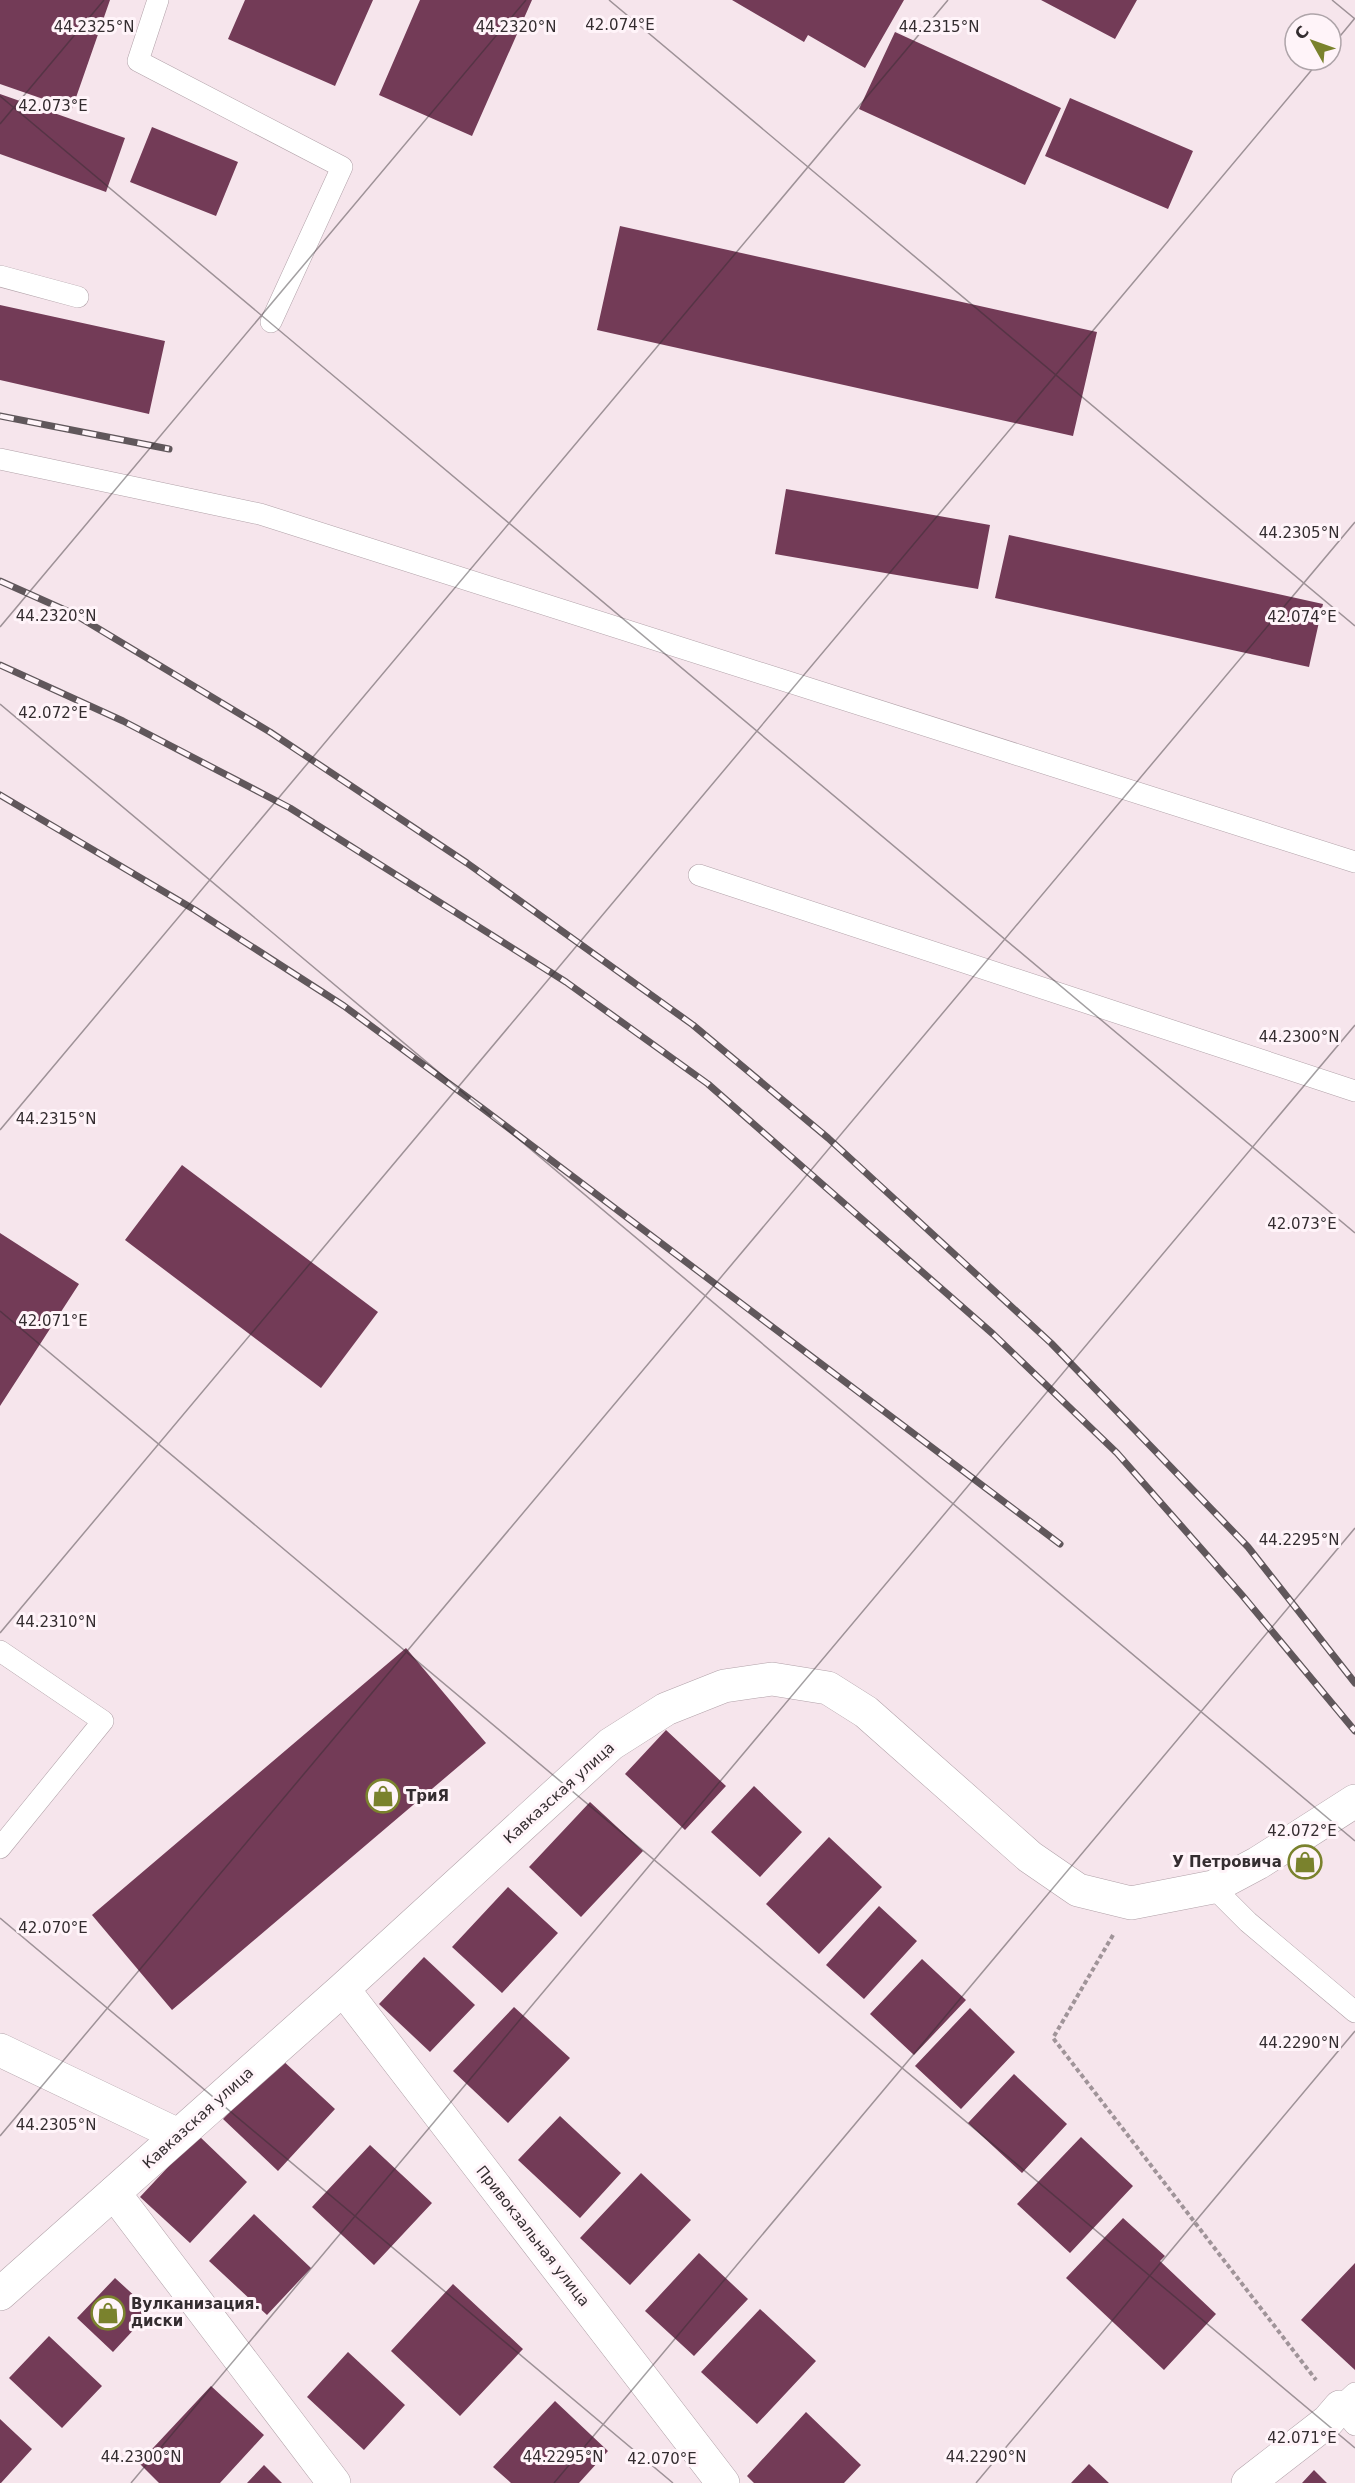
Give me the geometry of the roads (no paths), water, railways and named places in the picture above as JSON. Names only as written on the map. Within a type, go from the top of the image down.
[{"type":"main road","name":"Кавказская улица","points":[[0,2294],[343,1989],[611,1744],[666,1709],[724,1686],[772,1679],[828,1688],[866,1712],[1030,1857],[1078,1890],[1131,1904],[1213,1887],[1258,1863],[1355,1801]]},
{"type":"main road","name":"Привокзальная улица","points":[[343,1989],[723,2483]]},
{"type":"main road","points":[[0,2050],[178,2135]]},
{"type":"main road","points":[[114,2193],[334,2483]]},
{"type":"main road","points":[[1248,2483],[1328,2421],[1350,2408]]},
{"type":"lane","points":[[158,0],[138,61],[342,168],[271,322]]},
{"type":"lane","points":[[0,276],[78,297]]},
{"type":"lane","points":[[0,459],[260,514],[1355,862]]},
{"type":"lane","points":[[699,875],[1355,1091]]},
{"type":"lane","points":[[0,1651],[103,1721],[0,1848]]},
{"type":"lane","points":[[1213,1887],[1248,1922],[1355,2012]]},
{"type":"railway","points":[[0,416],[169,449]]},
{"type":"railway","points":[[0,581],[74,614],[270,732],[467,863],[693,1025],[828,1138],[1051,1343],[1248,1547],[1355,1683]]},
{"type":"railway","points":[[0,665],[123,721],[290,808],[566,982],[708,1084],[993,1334],[1117,1453],[1242,1595],[1355,1731]]},
{"type":"railway","points":[[0,795],[195,910],[344,1006],[1060,1544]]},
{"type":"place","name":"ТриЯ","points":[[383,1796]]},
{"type":"place","name":"У Петровича","points":[[1305,1862]]},
{"type":"place","name":"Вулканизация. диски","points":[[108,2313]]}]
